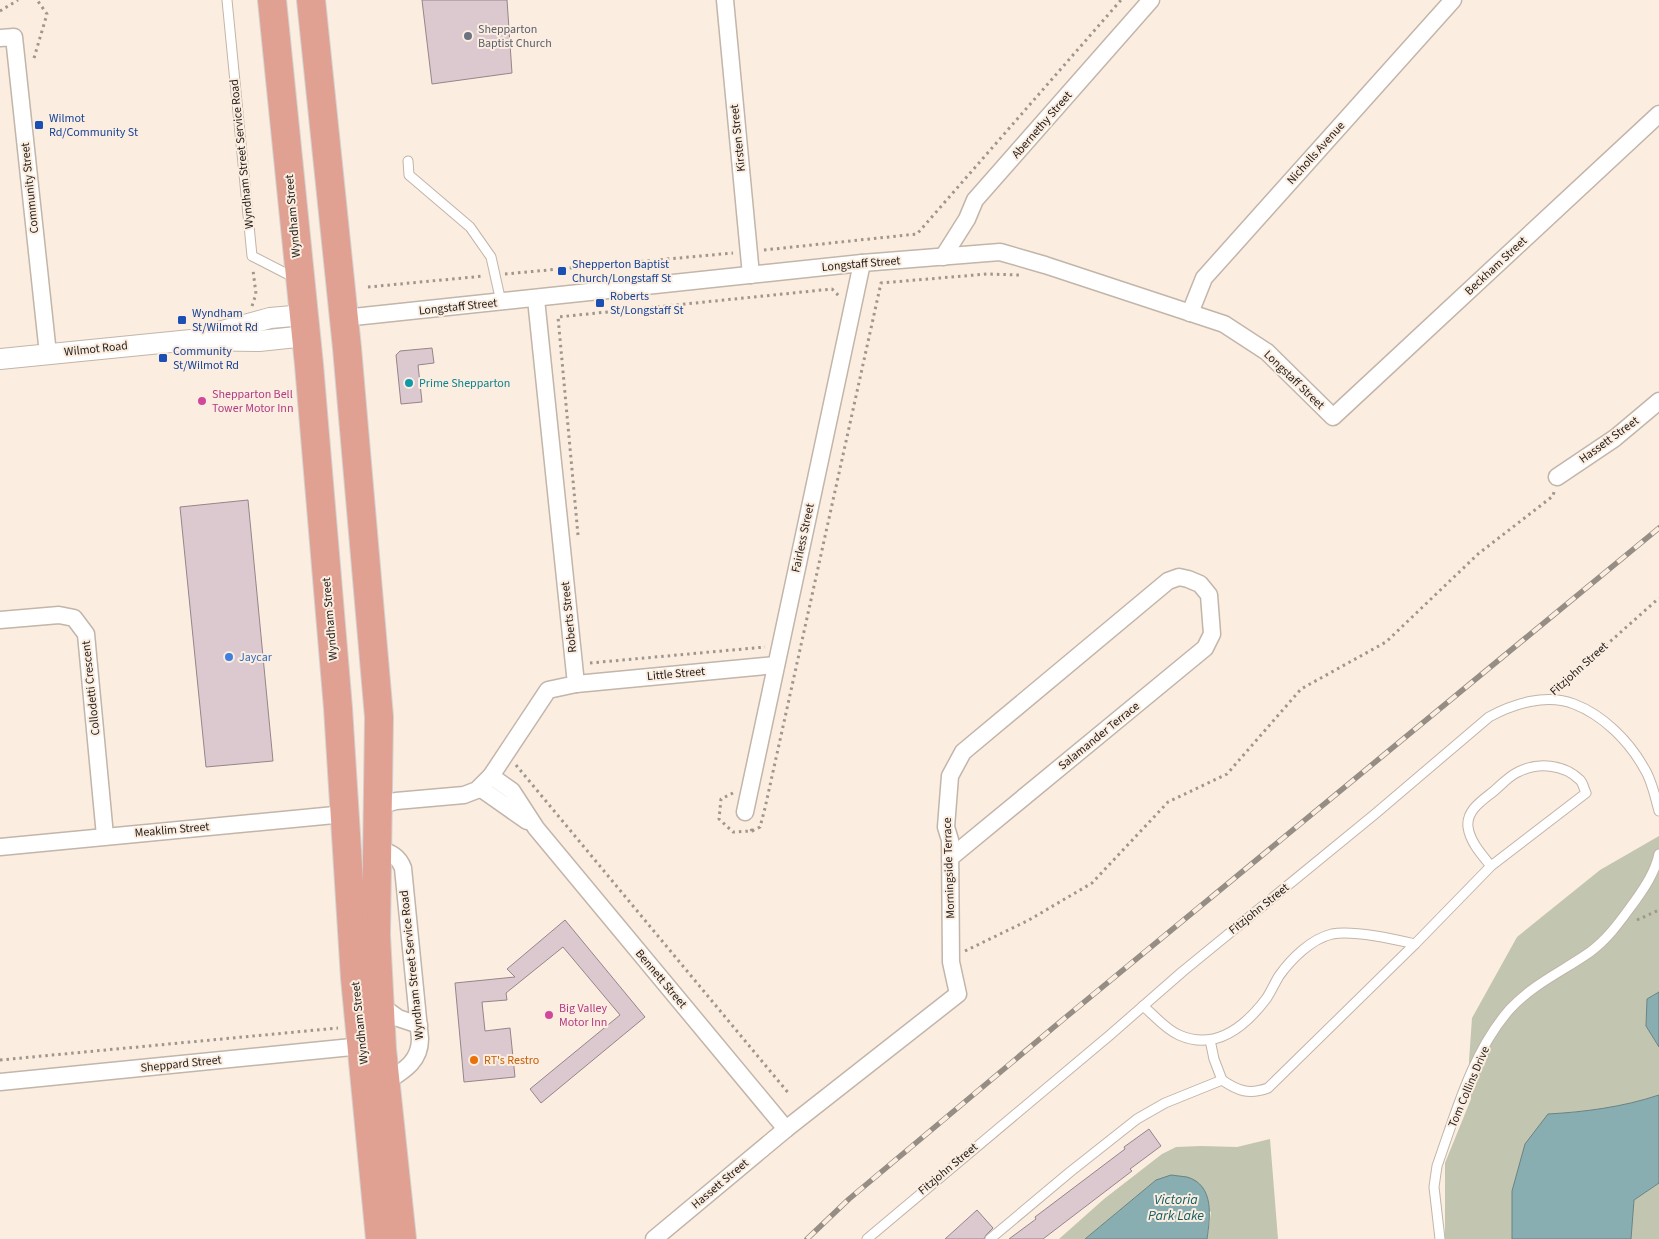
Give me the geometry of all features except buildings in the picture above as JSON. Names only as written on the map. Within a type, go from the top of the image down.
[{"type":"highway","name":"Wyndham Street","points":[[272,0],[305,326],[338,708],[355,978],[380,1239]]},
{"type":"highway","name":"Wyndham Street","points":[[311,0],[344,318],[379,717],[376,935],[386,1082],[402,1239]]},
{"type":"highway","points":[[305,326],[344,318]]},
{"type":"highway","points":[[344,814],[379,806]]},
{"type":"street","name":"Kirsten Street","points":[[725,0],[751,275]]},
{"type":"street","name":"Abernethy Street","points":[[943,257],[967,219],[975,200],[1152,0]]},
{"type":"street","name":"Nicholls Avenue","points":[[1190,313],[1204,278],[1453,0]]},
{"type":"street","name":"Community Street","points":[[0,38],[14,37],[48,354]]},
{"type":"street","name":"Beckham Street","points":[[1333,417],[1659,114]]},
{"type":"street","name":"Longstaff Street","points":[[344,318],[862,263],[1000,252],[1224,324],[1267,352],[1333,417]]},
{"type":"street","name":"Fairless Street","points":[[744,812],[770,665],[862,263]]},
{"type":"street","name":"Roberts Street","points":[[536,299],[576,684]]},
{"type":"street","name":"Wilmot Road","points":[[191,340],[270,318],[305,326]]},
{"type":"street","name":"Wilmot Road","points":[[0,358],[191,340],[259,341],[305,326]]},
{"type":"street","name":"Hassett Street","points":[[1557,476],[1615,438],[1659,401]]},
{"type":"street","name":"Morningside Terrace","points":[[786,1129],[958,994],[951,962],[950,840],[946,828],[950,776],[963,752],[1168,581],[1178,577],[1200,584],[1209,595]]},
{"type":"street","name":"Salamander Terrace","points":[[950,858],[1205,648],[1212,634],[1209,595]]},
{"type":"street","name":"Collodetti Crescent","points":[[0,620],[59,615],[74,618],[86,634],[105,836]]},
{"type":"street","name":"Little Street","points":[[576,684],[770,665]]},
{"type":"street","points":[[379,806],[396,801],[470,794],[485,782],[548,690],[576,684]]},
{"type":"street","name":"Bennett Street","points":[[485,782],[512,791],[536,828],[786,1129]]},
{"type":"street","name":"Meaklim Street","points":[[0,847],[344,814]]},
{"type":"street","name":"Wyndham Street Service Road","points":[[377,848],[394,854],[403,868],[420,1048],[417,1056],[406,1070],[386,1082]]},
{"type":"street","points":[[380,1005],[398,1018],[419,1025]]},
{"type":"street","name":"Sheppard Street","points":[[0,1082],[362,1046]]},
{"type":"street","name":"Hassett Street","points":[[654,1239],[786,1129]]},
{"type":"lane","name":"Wyndham Street Service Road","points":[[227,0],[252,256]]},
{"type":"lane","points":[[408,161],[409,175],[470,227],[491,257],[500,302]]},
{"type":"lane","points":[[252,256],[299,280]]},
{"type":"lane","points":[[1544,701],[1573,703],[1601,720],[1616,732],[1646,769],[1659,811]]},
{"type":"lane","name":"Fitzjohn Street","points":[[867,1239],[1489,718],[1514,705],[1544,701]]},
{"type":"lane","points":[[1210,1040],[1214,1059],[1222,1080],[1233,1087],[1255,1093],[1268,1088],[1415,944],[1491,866],[1586,793],[1581,781],[1571,773],[1558,767],[1541,766],[1529,768],[1516,772],[1476,806],[1469,816],[1470,836],[1491,866]]},
{"type":"lane","name":"Tom Collins Drive","points":[[1440,1239],[1434,1187],[1438,1166],[1482,1050],[1510,1010],[1524,996],[1540,982],[1590,952],[1615,929],[1653,873],[1659,854]]},
{"type":"lane","points":[[1143,1006],[1177,1034],[1193,1039],[1210,1040],[1223,1037],[1245,1022],[1266,999],[1280,975],[1298,954],[1316,940],[1332,934],[1348,933],[1415,944]]},
{"type":"lane","points":[[990,1239],[1137,1118],[1165,1103],[1222,1080]]},
{"type":"path","points":[[0,10],[18,0]]},
{"type":"path","points":[[34,66],[34,56],[47,14],[37,0]]},
{"type":"path","points":[[368,287],[750,252],[916,234],[1121,0]]},
{"type":"path","points":[[237,327],[253,304],[256,294],[252,256]]},
{"type":"path","points":[[735,792],[721,799],[719,819],[733,832],[752,831],[760,827],[881,283],[987,274],[1019,275],[1028,278]]},
{"type":"path","points":[[578,536],[558,317],[832,289],[842,298]]},
{"type":"path","points":[[951,962],[967,950],[1029,920],[1092,883],[1168,802],[1227,774],[1301,689],[1386,642],[1478,554],[1553,496],[1557,476]]},
{"type":"path","name":"Fitzjohn Street","points":[[1544,701],[1659,598]]},
{"type":"path","points":[[589,654],[590,664],[767,647],[770,665]]},
{"type":"path","points":[[515,764],[790,1095]]},
{"type":"path","points":[[744,812],[752,831]]},
{"type":"path","points":[[0,1060],[338,1028]]},
{"type":"green space","points":[[1659,836],[1659,992],[1647,999],[1646,1026],[1659,1047],[1659,1095],[1604,1109],[1548,1114],[1512,1191],[1512,1239],[1445,1239],[1445,1163],[1471,1099],[1469,1061],[1472,1018],[1517,937],[1600,870]]},
{"type":"green space","points":[[1270,1139],[1278,1239],[1207,1239],[1211,1212],[1156,1180],[1085,1239],[1059,1239],[1104,1199],[1162,1154],[1176,1147],[1237,1147]]},
{"type":"green space","points":[[1659,1183],[1659,1239],[1631,1239],[1634,1200]]},
{"type":"water","points":[[1659,992],[1659,1047],[1646,1026],[1647,999]]},
{"type":"water","points":[[1659,1095],[1659,1183],[1634,1200],[1631,1239],[1512,1239],[1512,1191],[1525,1144],[1548,1114],[1604,1108],[1632,1103]]},
{"type":"water","name":"Victoria Park Lake","points":[[1171,1175],[1187,1177],[1196,1181],[1202,1187],[1209,1203],[1207,1239],[1085,1239],[1156,1180]]},
{"type":"railway","points":[[807,1239],[849,1199],[1066,1017],[1659,528]]},
{"type":"place","name":"Shepparton Baptist Church","points":[[468,36]]},
{"type":"place","name":"Wilmot Rd/Community St","points":[[39,125]]},
{"type":"place","name":"Shepperton Baptist Church/Longstaff St","points":[[562,271]]},
{"type":"place","name":"Roberts St/Longstaff St","points":[[600,303]]},
{"type":"place","name":"Wyndham St/Wilmot Rd","points":[[182,320]]},
{"type":"place","name":"Community St/Wilmot Rd","points":[[163,358]]},
{"type":"place","name":"Prime Shepparton","points":[[409,383]]},
{"type":"place","name":"Shepparton Bell Tower Motor Inn","points":[[202,401]]},
{"type":"place","name":"Jaycar","points":[[229,657]]},
{"type":"place","name":"Big Valley Motor Inn","points":[[549,1015]]},
{"type":"place","name":"RT's Restro","points":[[474,1060]]}]
